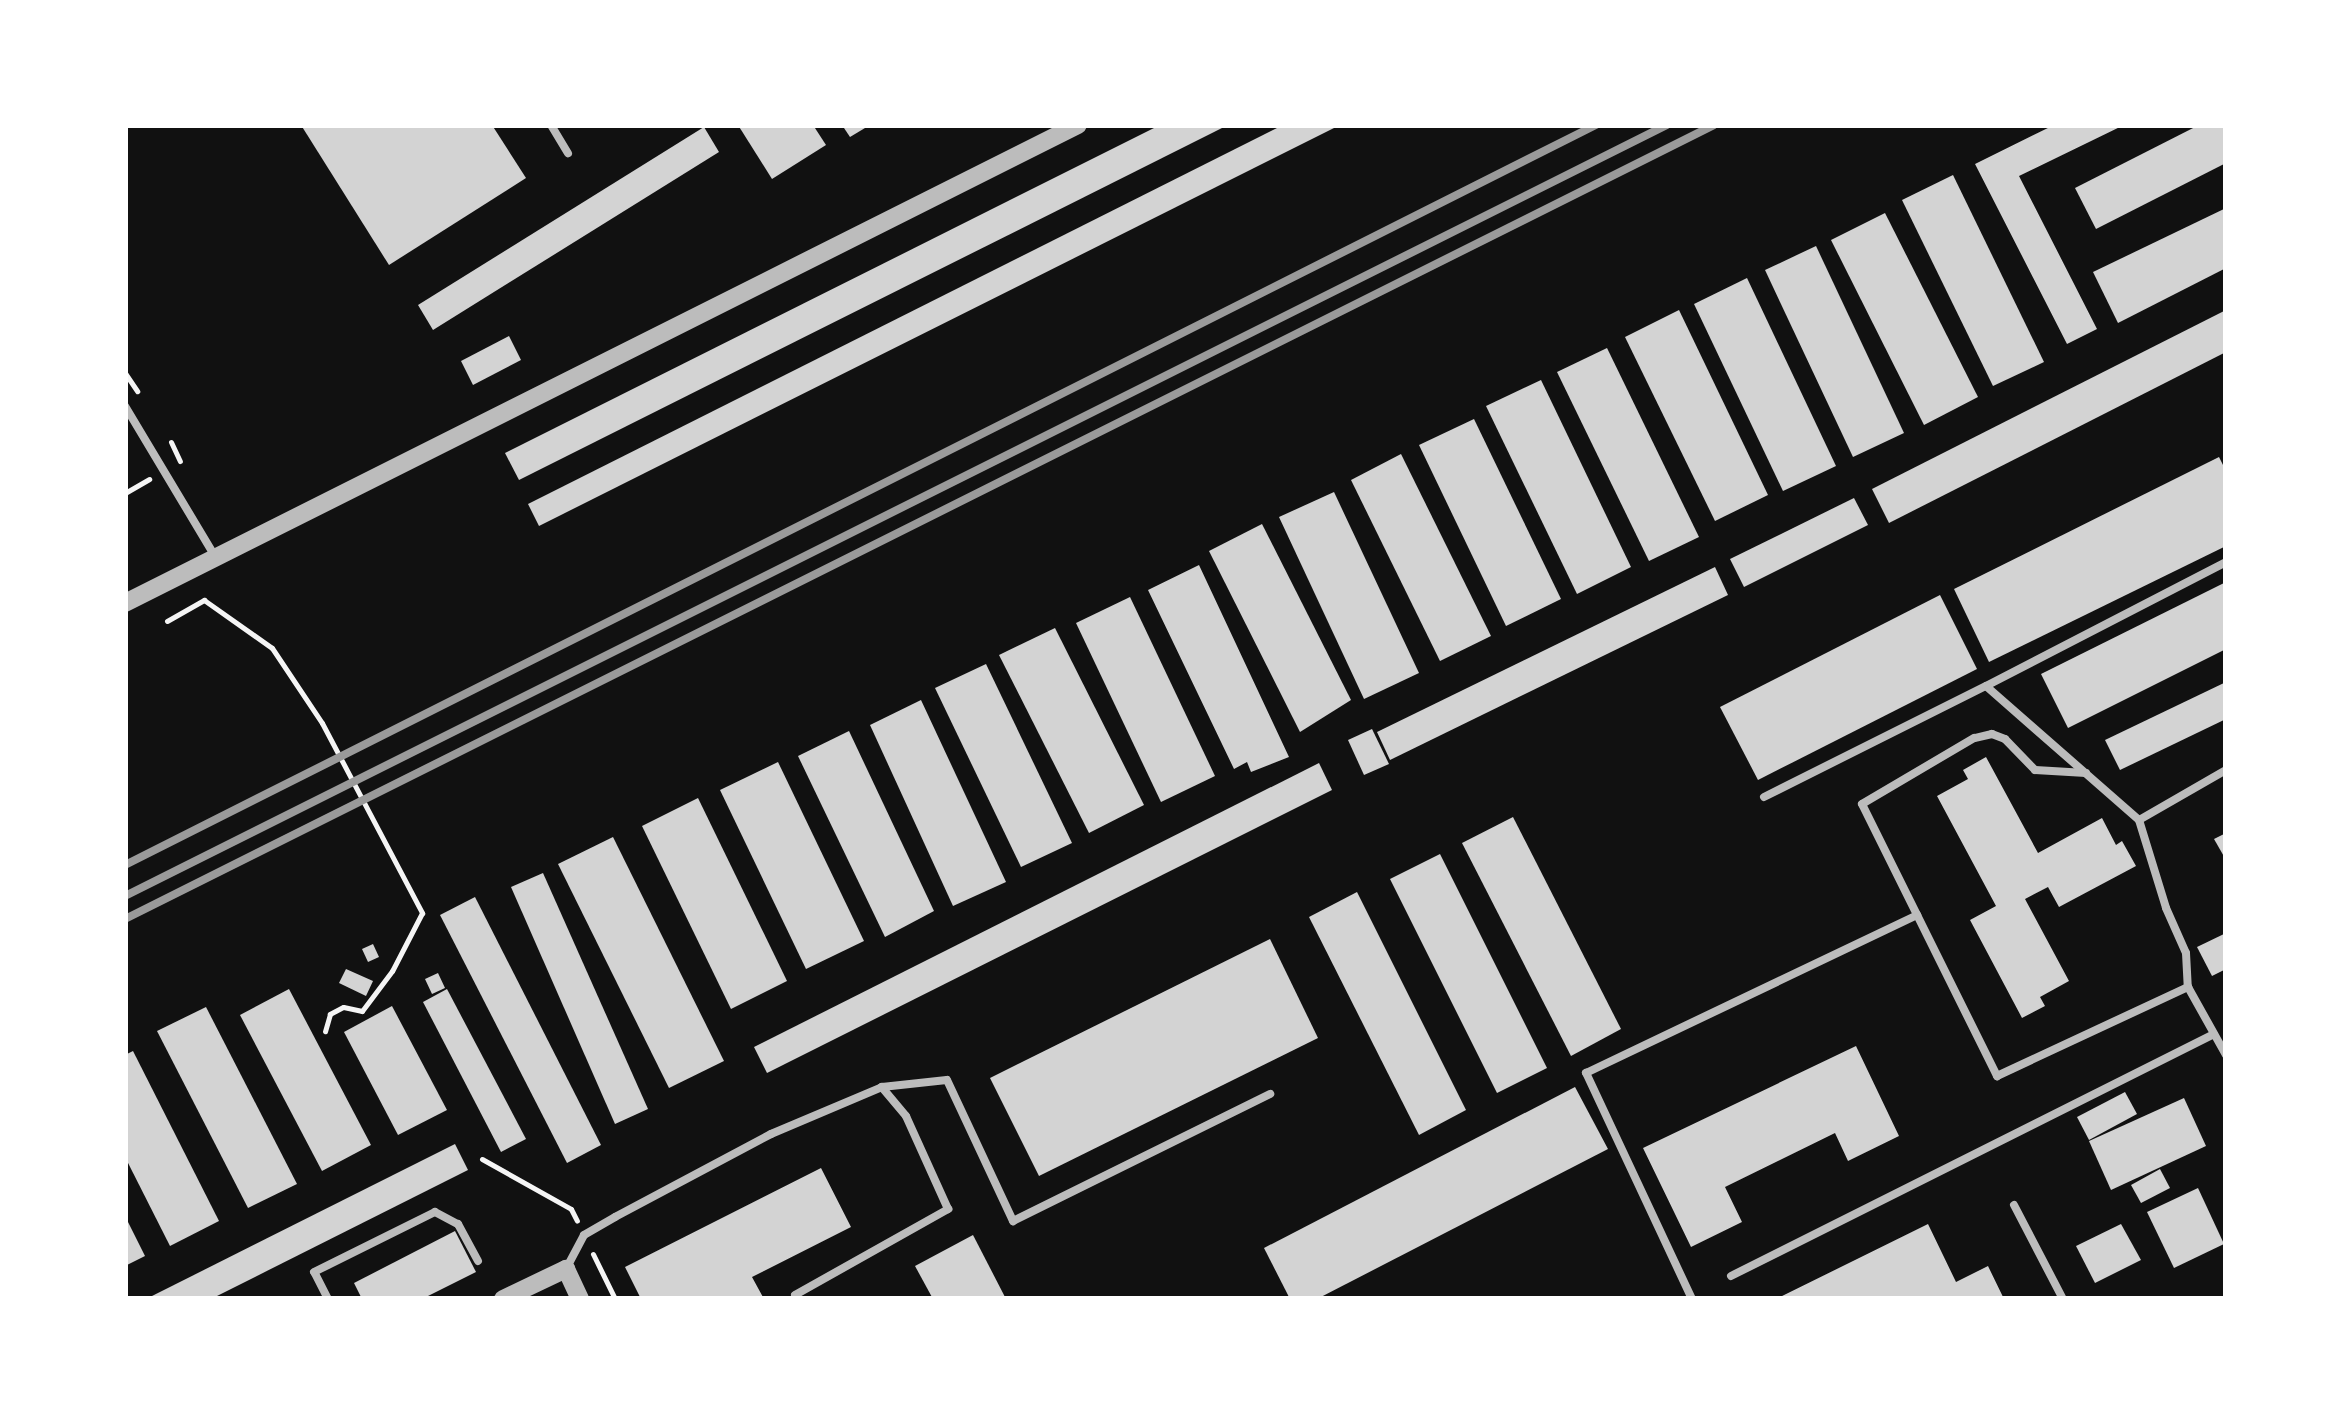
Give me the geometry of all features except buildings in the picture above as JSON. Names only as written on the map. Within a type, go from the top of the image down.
[{"type":"street","points":[[125,603],[1078,125]]},
{"type":"street","points":[[503,1299],[566,1269],[580,1299]]},
{"type":"lane","points":[[551,125],[568,153]]},
{"type":"lane","points":[[125,406],[216,558]]},
{"type":"lane","points":[[1764,797],[2226,562]]},
{"type":"lane","points":[[1986,686],[2139,820],[2166,908],[2186,954],[2188,988],[2226,1055]]},
{"type":"lane","points":[[2086,773],[2035,770],[2004,739],[1992,734],[1974,738],[1862,804],[1997,1076],[2188,988]]},
{"type":"lane","points":[[2139,820],[2226,770]]},
{"type":"lane","points":[[1692,1299],[1586,1072],[1917,915]]},
{"type":"lane","points":[[1731,1276],[2214,1034]]},
{"type":"lane","points":[[566,1269],[584,1236],[615,1217],[771,1134],[882,1087],[947,1080],[1013,1221],[1270,1094]]},
{"type":"lane","points":[[797,1299],[795,1295],[948,1209],[906,1116],[882,1087]]},
{"type":"lane","points":[[2014,1204],[2063,1299]]},
{"type":"lane","points":[[328,1299],[314,1272],[435,1212],[458,1224],[478,1261]]},
{"type":"path","points":[[166,620],[204,600],[272,648],[322,723],[422,913],[392,970],[362,1011],[344,1008],[330,1014],[325,1031]]},
{"type":"path","points":[[482,1158],[571,1210]]},
{"type":"railway","points":[[125,865],[1596,125]]},
{"type":"railway","points":[[125,896],[1667,125]]},
{"type":"railway","points":[[125,919],[1714,125]]}]
